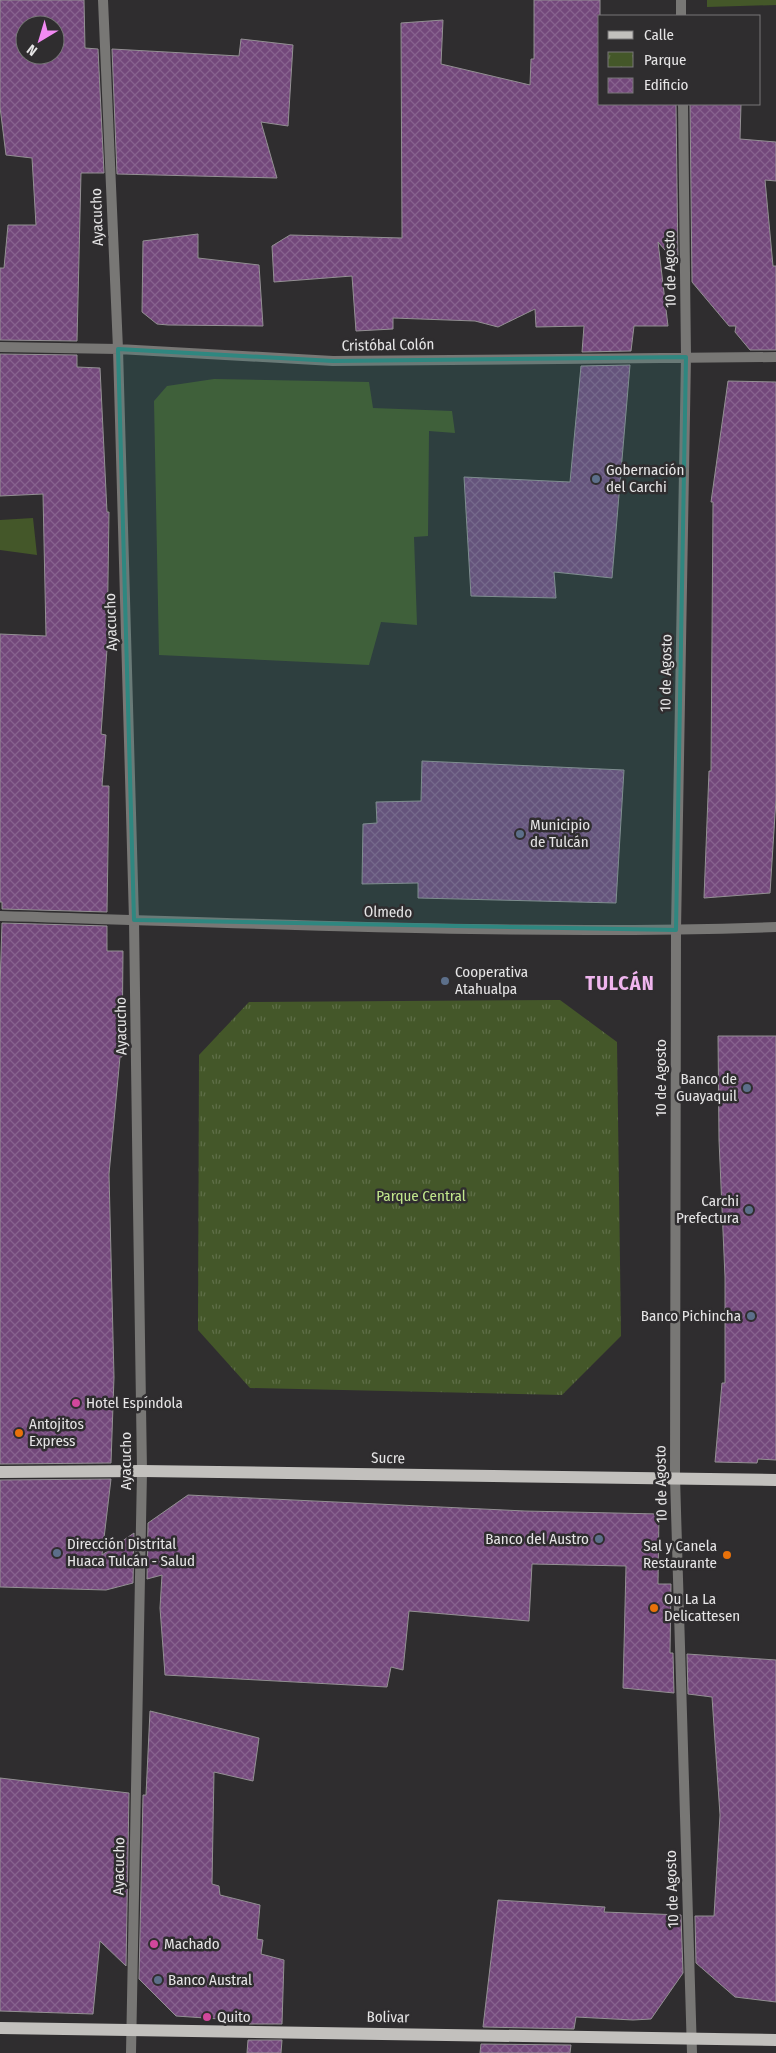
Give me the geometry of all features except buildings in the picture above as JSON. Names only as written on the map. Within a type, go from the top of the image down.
[{"type":"main road","name":"Sucre","points":[[0,1472],[675,1477],[776,1480]]},
{"type":"main road","name":"Bolivar","points":[[0,2028],[776,2040]]},
{"type":"street","name":"Ayacucho","points":[[103,0],[118,349],[134,920],[142,1472],[131,2053]]},
{"type":"street","points":[[681,0],[681,15]]},
{"type":"street","name":"10 de Agosto","points":[[682,105],[686,357],[676,930],[675,1477],[692,2053]]},
{"type":"street","name":"Cristóbal Colón","points":[[0,347],[118,349],[333,361],[776,356]]},
{"type":"street","name":"Olmedo","points":[[0,916],[399,927],[676,930],[776,927]]},
{"type":"highlighted area","points":[[118,349],[333,361],[686,357],[676,930],[134,920]]},
{"type":"green space","points":[[707,0],[776,0],[776,5],[707,7]]},
{"type":"green space","points":[[214,379],[369,382],[373,408],[452,411],[455,433],[429,431],[428,536],[414,537],[417,625],[381,622],[369,665],[159,655],[154,401],[167,386]]},
{"type":"green space","points":[[33,518],[37,555],[0,550],[0,520]]},
{"type":"green space","name":"Parque Central","points":[[560,1000],[617,1042],[621,1336],[562,1395],[250,1388],[198,1330],[199,1055],[249,1002]]},
{"type":"place","name":"Gobernación del Carchi","points":[[596,479]]},
{"type":"place","name":"Municipio de Tulcán","points":[[520,834]]},
{"type":"place","name":"Cooperativa Atahualpa","points":[[445,981]]},
{"type":"place","name":"Banco de Guayaquil","points":[[747,1088]]},
{"type":"place","name":"Carchi Prefectura","points":[[749,1210]]},
{"type":"place","name":"Banco Pichincha","points":[[751,1316]]},
{"type":"place","name":"Hotel Espíndola","points":[[76,1403]]},
{"type":"place","name":"Antojitos Express","points":[[19,1433]]},
{"type":"place","name":"Banco del Austro","points":[[599,1539]]},
{"type":"place","name":"Dirección Distrital Huaca Tulcán - Salud","points":[[57,1553]]},
{"type":"place","name":"Sal y Canela Restaurante","points":[[727,1555]]},
{"type":"place","name":"Ou La La Delicattesen","points":[[654,1608]]},
{"type":"place","name":"Machado","points":[[154,1944]]},
{"type":"place","name":"Banco Austral","points":[[158,1980]]},
{"type":"place","name":"Quito","points":[[207,2017]]},
{"type":"district","name":"TULCÁN","points":[[620,983]]}]
